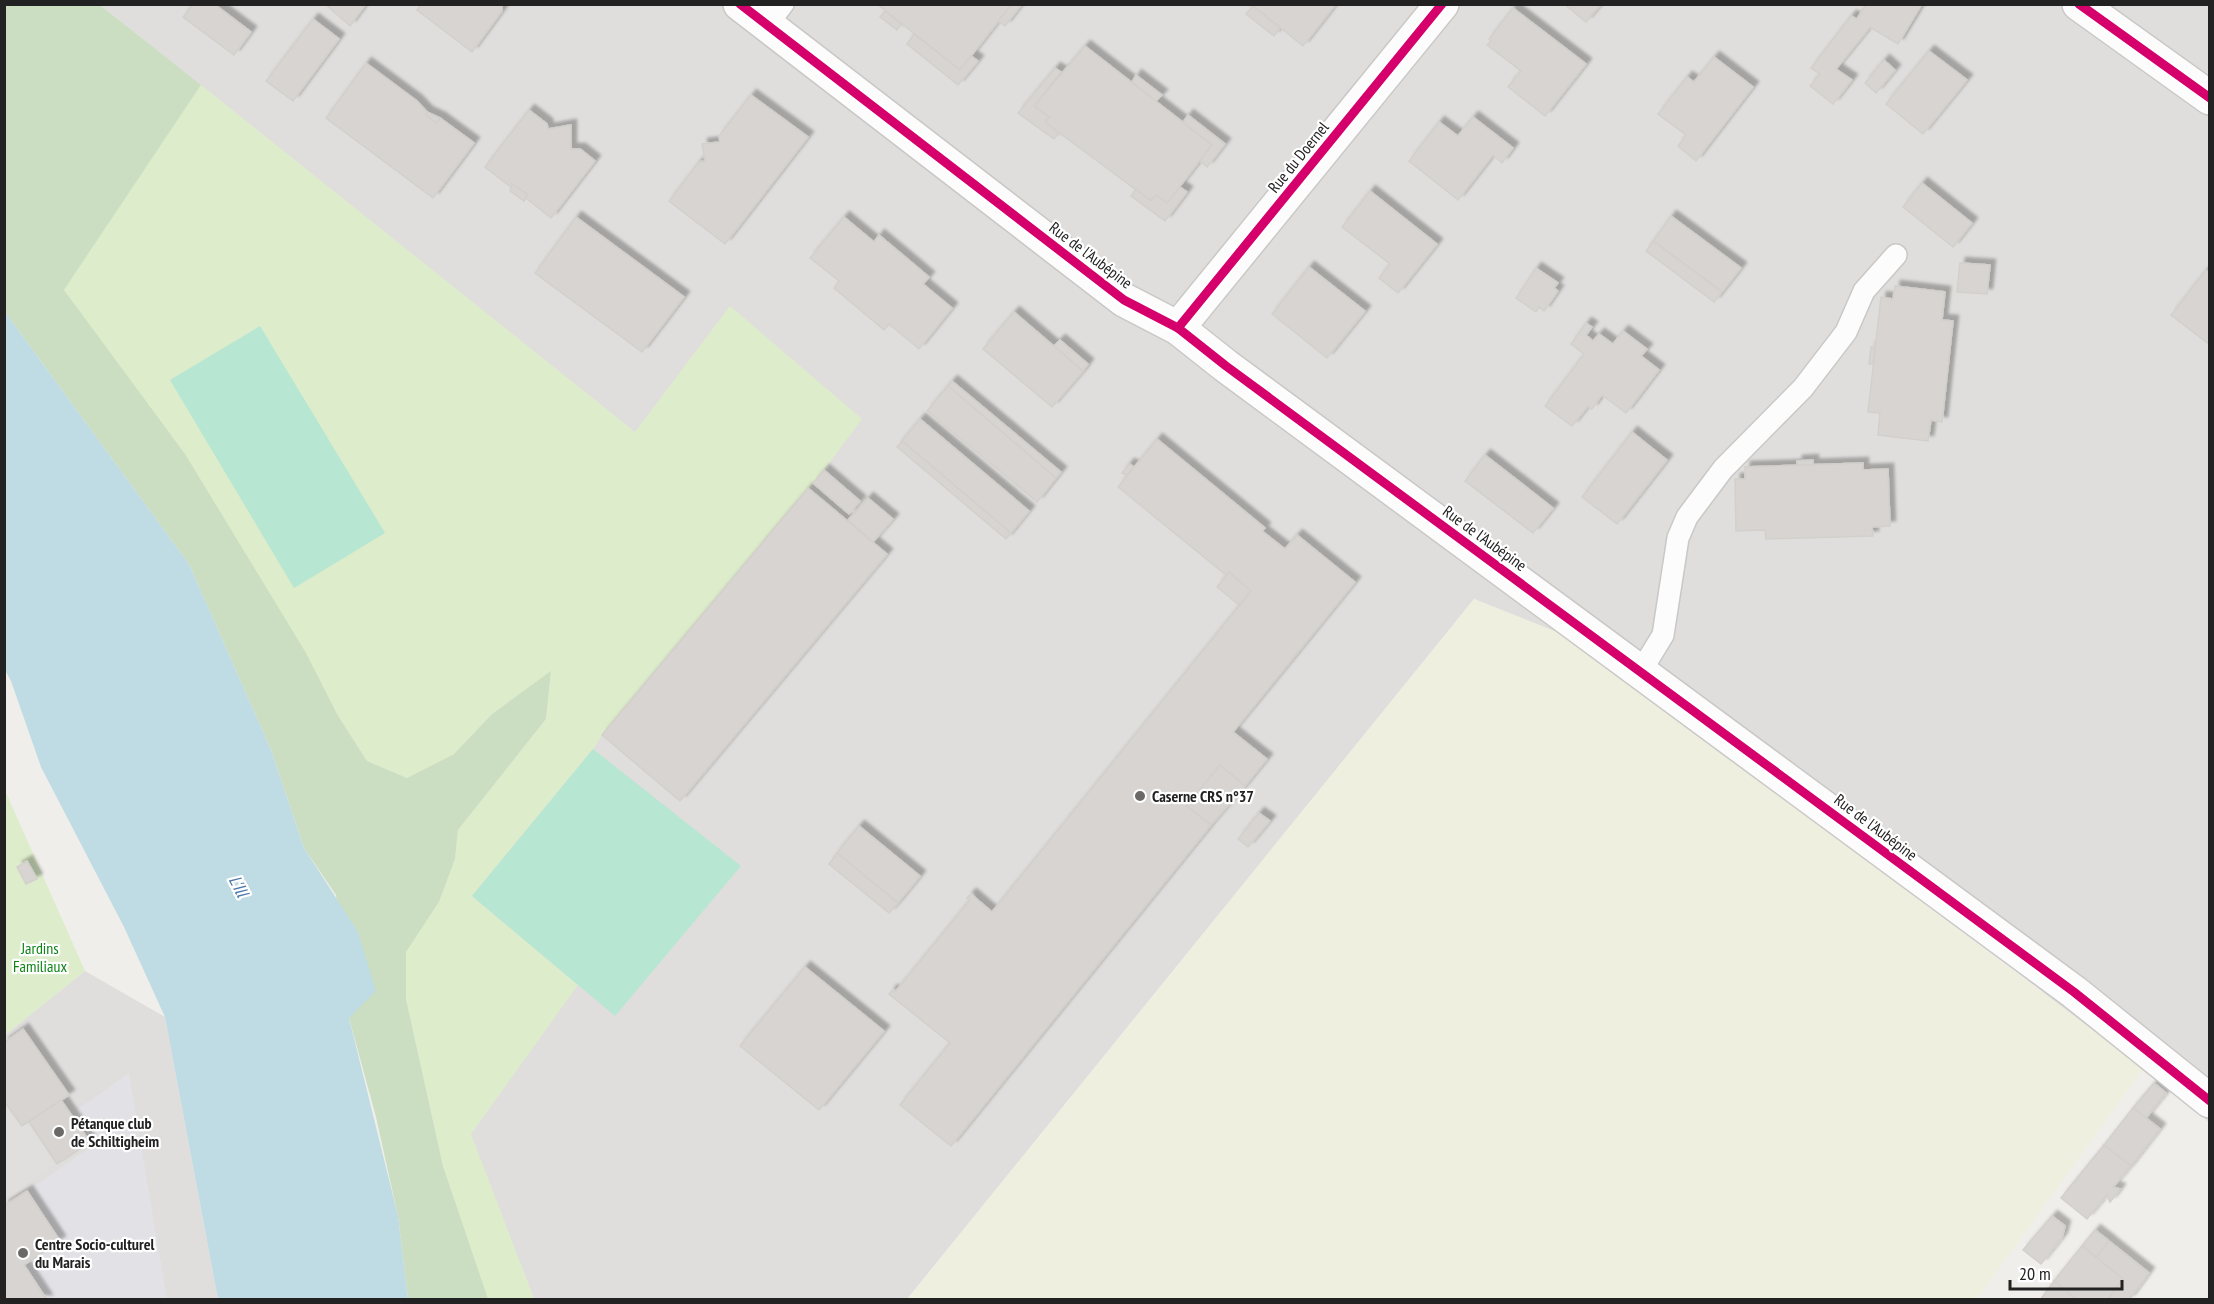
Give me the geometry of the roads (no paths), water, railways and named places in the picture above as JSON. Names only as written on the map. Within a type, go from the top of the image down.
[{"type":"street","name":"Rue de l'Aubépine","points":[[740,4],[775,15],[1124,300],[1178,328],[1245,381],[1641,671],[2074,993],[2210,1101]]},
{"type":"street","name":"Rue du Doernel","points":[[1178,328],[1442,4]]},
{"type":"street","points":[[2079,4],[2210,98]]},
{"type":"lane","points":[[1641,671],[1663,635],[1678,538],[1687,518],[1723,469],[1803,388],[1846,332],[1864,291],[1896,255]]},
{"type":"water","name":"L'Ill","points":[[5,312],[189,564],[271,750],[304,848],[358,932],[376,991],[349,1018],[398,1216],[408,1299],[218,1299],[165,1017],[124,927],[41,767],[5,670]]},
{"type":"place","name":"Caserne CRS n°37","points":[[1140,796]]},
{"type":"place","name":"Pétanque club de Schiltigheim","points":[[59,1132]]},
{"type":"place","name":"Centre Socio-culturel du Marais","points":[[23,1253]]},
{"type":"park label","name":"Jardins Familiaux","points":[[40,957]]}]
